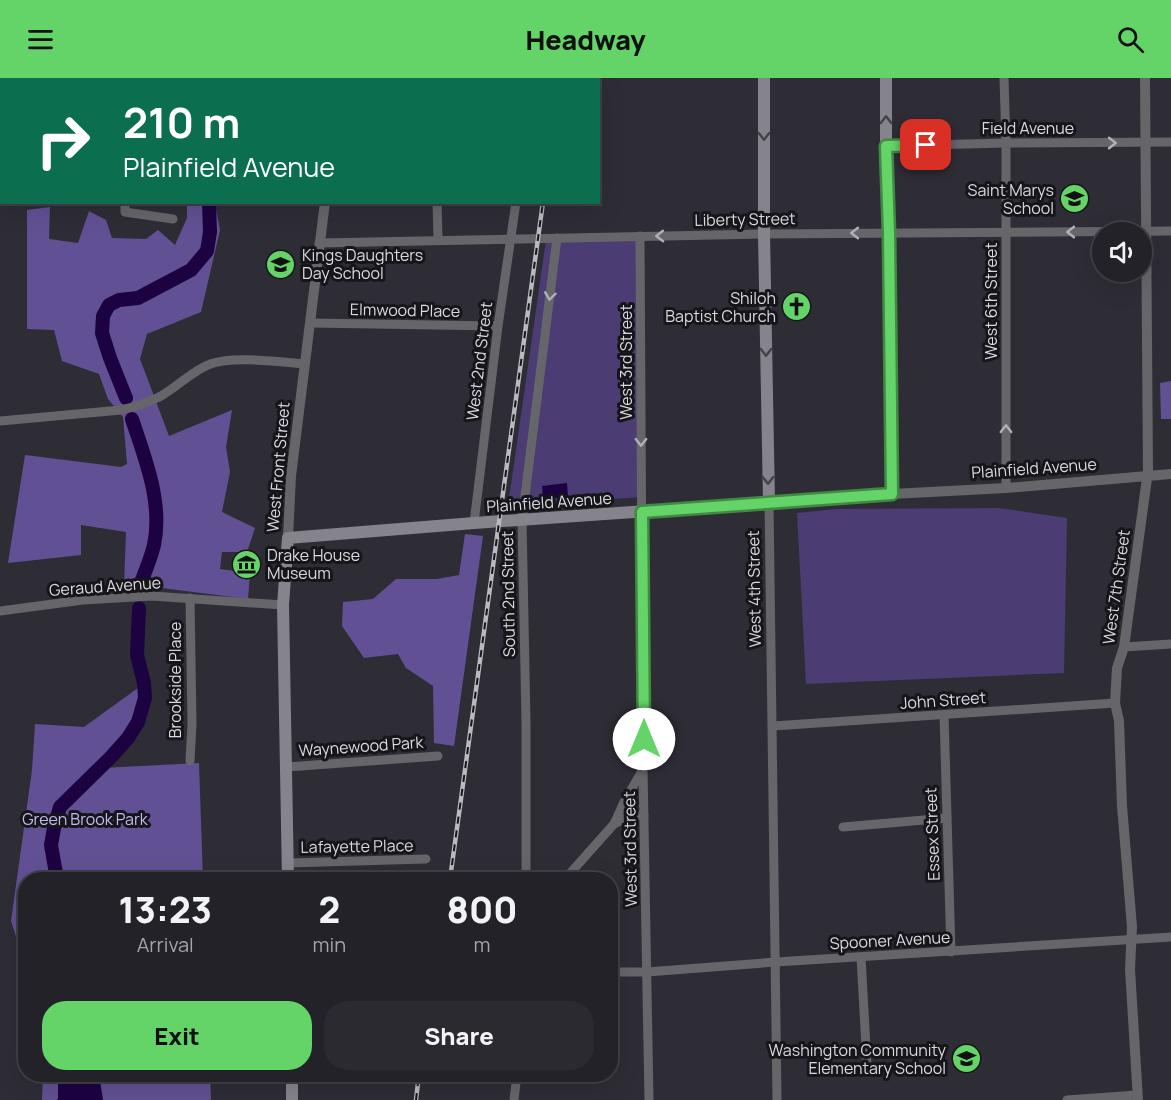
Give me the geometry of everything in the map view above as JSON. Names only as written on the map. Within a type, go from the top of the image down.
[{"type":"main road","name":"West 4th Street","points":[[764,78],[764,234],[769,502]]},
{"type":"main road","points":[[886,78],[892,494]]},
{"type":"main road","name":"Plainfield Avenue","points":[[288,538],[892,494]]},
{"type":"main road","name":"West Front Street","points":[[288,538],[283,605],[288,872]]},
{"type":"main road","points":[[292,1082],[292,1100]]},
{"type":"street","name":"West 6th Street","points":[[1004,78],[1006,488]]},
{"type":"street","name":"West 7th Street","points":[[1145,78],[1146,222]]},
{"type":"street","name":"Field Avenue","points":[[886,146],[1006,142],[1171,142]]},
{"type":"street","points":[[125,204],[125,212],[173,219]]},
{"type":"street","name":"West Front Street","points":[[288,538],[291,476],[325,204]]},
{"type":"street","points":[[437,204],[438,239]]},
{"type":"street","name":"West 2nd Street","points":[[474,523],[516,204]]},
{"type":"street","name":"Liberty Street","points":[[1152,232],[1171,231]]},
{"type":"street","name":"Liberty Street","points":[[319,243],[764,234],[1092,232]]},
{"type":"street","name":"West 3rd Street","points":[[640,236],[643,769],[649,1100]]},
{"type":"street","name":"South 2nd Street","points":[[526,872],[522,520],[557,238]]},
{"type":"street","name":"West 7th Street","points":[[1137,1097],[1130,969],[1132,927],[1122,806],[1119,721],[1115,703],[1117,668],[1124,647],[1147,476],[1146,282]]},
{"type":"street","name":"Elmwood Place","points":[[311,323],[498,326]]},
{"type":"street","points":[[0,421],[121,410],[136,406],[161,396],[205,366],[224,361],[305,364]]},
{"type":"street","name":"Plainfield Avenue","points":[[892,494],[1006,488],[1171,474]]},
{"type":"street","name":"West 4th Street","points":[[769,502],[777,1100]]},
{"type":"street","name":"Geraud Avenue","points":[[0,611],[60,603],[152,596],[283,605]]},
{"type":"street","name":"Brookside Place","points":[[190,598],[192,724],[190,761]]},
{"type":"street","points":[[1124,647],[1171,644]]},
{"type":"street","name":"John Street","points":[[773,726],[1115,703]]},
{"type":"street","name":"Essex Street","points":[[944,715],[951,952]]},
{"type":"street","name":"Waynewood Park","points":[[286,767],[438,756]]},
{"type":"street","points":[[571,872],[614,824],[643,769]]},
{"type":"street","points":[[614,824],[632,816],[644,815]]},
{"type":"street","points":[[843,827],[947,818]]},
{"type":"street","name":"Lafayette Place","points":[[288,863],[426,859]]},
{"type":"street","name":"Spooner Avenue","points":[[618,972],[647,972],[1171,937]]},
{"type":"street","points":[[861,957],[867,1065]]},
{"type":"street","points":[[514,1100],[517,1082]]},
{"type":"street","points":[[1067,1100],[1137,1097]]},
{"type":"shaded area","points":[[638,239],[642,497],[508,506],[546,240]]},
{"type":"shaded area","points":[[567,483],[568,497],[543,499],[542,486]]},
{"type":"shaded area","points":[[999,508],[1067,518],[1064,673],[806,684],[797,513],[836,509]]},
{"type":"shaded area","points":[[58,1082],[100,1082],[103,1100],[57,1100]]},
{"type":"green space","points":[[187,204],[215,204],[220,230],[201,312],[147,334],[140,359],[169,436],[232,410],[226,447],[230,472],[222,512],[255,528],[247,552],[222,552],[220,569],[250,573],[248,599],[154,587],[124,586],[126,532],[81,525],[81,555],[8,563],[25,455],[121,467],[127,464],[123,417],[108,399],[99,374],[62,361],[54,330],[27,329],[27,210],[50,207],[49,239],[78,243],[89,211],[106,220],[112,238],[146,239],[158,230],[175,245],[187,218]]},
{"type":"green space","points":[[1171,381],[1171,419],[1161,419],[1160,383]]},
{"type":"green space","points":[[465,534],[483,536],[454,746],[434,743],[433,686],[406,668],[398,654],[364,658],[342,626],[343,602],[373,599],[396,579],[437,579],[459,575]]},
{"type":"green space","name":"Green Brook Park","points":[[138,688],[141,710],[102,768],[199,763],[203,872],[18,872],[18,942],[11,921],[32,770],[35,724],[84,727]]},
{"type":"green space","points":[[43,1082],[210,1082],[211,1100],[42,1100]]},
{"type":"waterway","points":[[126,398],[102,333],[103,316],[109,305],[119,300],[138,298],[191,270],[207,251],[210,232],[209,204]]},
{"type":"waterway","points":[[132,419],[147,465],[156,513],[154,545],[140,585]]},
{"type":"waterway","points":[[56,872],[51,845],[60,807],[111,757],[128,738],[138,722],[145,698],[137,655],[139,608]]},
{"type":"railway","points":[[451,872],[543,204]]},
{"type":"railway","points":[[416,1100],[418,1082]]},
{"type":"place","name":"Saint Marys School","points":[[1075,199]]},
{"type":"place","name":"Kings Daughters Day School","points":[[281,264]]},
{"type":"place","name":"Shiloh Baptist Church","points":[[797,307]]},
{"type":"place","name":"Drake House Museum","points":[[246,564]]},
{"type":"place","name":"Washington Community Elementary School","points":[[967,1059]]},
{"type":"route","points":[[644,739],[642,512],[892,494],[886,146],[926,145]]}]
